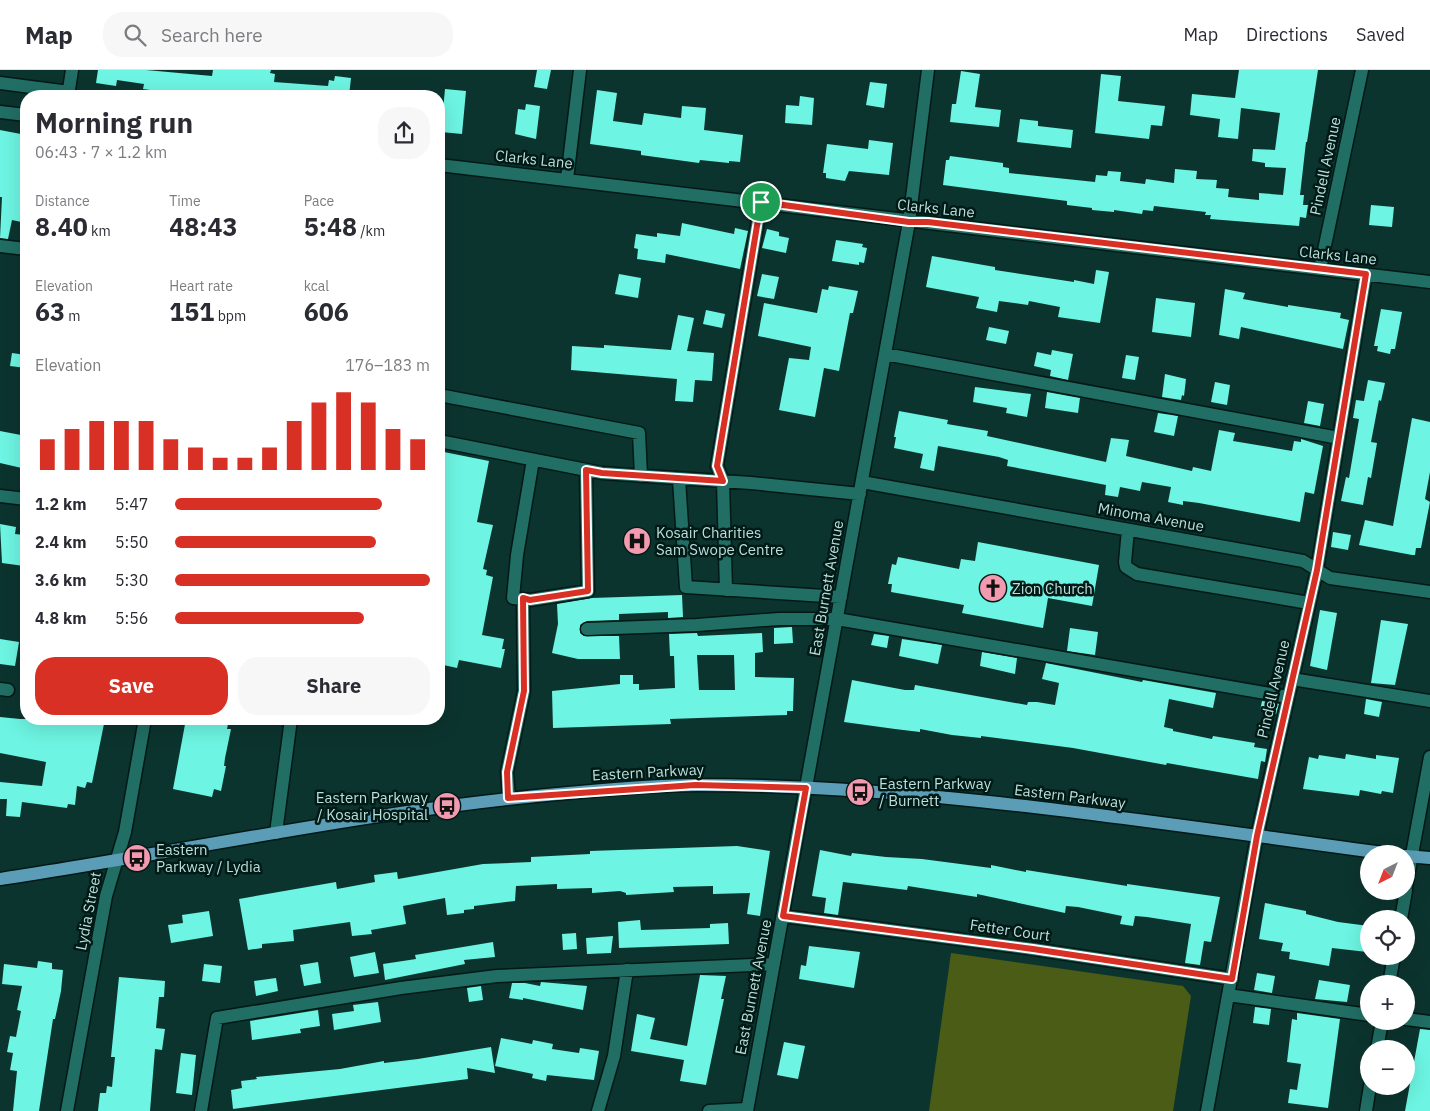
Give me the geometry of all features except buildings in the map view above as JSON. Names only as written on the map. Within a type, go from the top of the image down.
[{"type":"main road","name":"Eastern Parkway","points":[[0,879],[115,862],[385,814],[508,798],[695,785],[806,788],[951,797],[1360,850]]},
{"type":"main road","points":[[1415,857],[1430,858]]},
{"type":"street","points":[[70,90],[72,70]]},
{"type":"street","points":[[567,179],[580,70]]},
{"type":"street","name":"East Burnett Avenue","points":[[747,1110],[909,222],[928,70]]},
{"type":"street","name":"Pindell Avenue","points":[[1320,269],[1362,70]]},
{"type":"street","points":[[0,83],[44,90]]},
{"type":"street","points":[[0,112],[20,114]]},
{"type":"street","name":"Clarks Lane","points":[[445,166],[761,202],[909,222],[928,222],[1430,282]]},
{"type":"street","points":[[726,590],[723,481],[717,466],[761,202]]},
{"type":"street","points":[[0,246],[20,248]]},
{"type":"street","name":"Pindell Avenue","points":[[1207,1111],[1257,836],[1317,570],[1350,382],[1366,274]]},
{"type":"street","points":[[885,354],[1339,438]]},
{"type":"street","points":[[445,396],[639,433],[641,476]]},
{"type":"street","name":"Minoma Avenue","points":[[445,442],[586,470],[641,476],[832,490],[861,488],[1128,530],[1304,562],[1330,578],[1430,592]]},
{"type":"street","points":[[533,460],[517,555],[513,598],[530,600],[588,591],[586,470]]},
{"type":"street","points":[[679,479],[686,587],[841,597]]},
{"type":"street","points":[[0,496],[20,498]]},
{"type":"street","points":[[1128,530],[1124,562],[1126,567],[1138,574],[1310,603]]},
{"type":"street","points":[[508,798],[507,772],[524,691],[519,598]]},
{"type":"street","points":[[587,629],[697,625],[779,619],[837,619],[1288,697]]},
{"type":"street","points":[[1292,679],[1370,693],[1430,701]]},
{"type":"street","name":"Lydia Street","points":[[67,1111],[104,906],[125,832],[144,725]]},
{"type":"street","points":[[276,833],[290,725]]},
{"type":"street","points":[[1411,845],[1430,757]]},
{"type":"street","name":"Fetter Court","points":[[783,916],[1033,949],[1232,979]]},
{"type":"street","points":[[201,1111],[217,1018],[401,988],[497,976],[774,964]]},
{"type":"street","points":[[598,1111],[614,1056],[627,970]]},
{"type":"street","points":[[1228,995],[1360,1014]]},
{"type":"street","points":[[1415,1021],[1430,1022]]},
{"type":"street","points":[[1366,1111],[1369,1095]]},
{"type":"street","points":[[709,1111],[747,1110]]},
{"type":"green space","points":[[951,953],[1183,986],[1191,996],[1173,1111],[929,1111]]},
{"type":"place","name":"Kosair Charities Sam Swope Centre","points":[[637,541]]},
{"type":"place","name":"Zion Church","points":[[993,588]]},
{"type":"place","name":"Eastern Parkway / Burnett","points":[[860,792]]},
{"type":"place","name":"Eastern Parkway / Kosair Hospital","points":[[447,806]]},
{"type":"place","name":"Eastern Parkway / Lydia","points":[[137,858]]},
{"type":"route","points":[[761,202],[909,222],[928,222],[1366,274],[1350,382],[1317,570],[1257,836],[1232,979],[1033,949],[783,916],[806,788],[695,785],[587,791],[508,798],[507,772],[524,691],[523,598],[530,600],[588,591],[586,470],[602,473],[723,481],[717,466],[761,202]]}]
